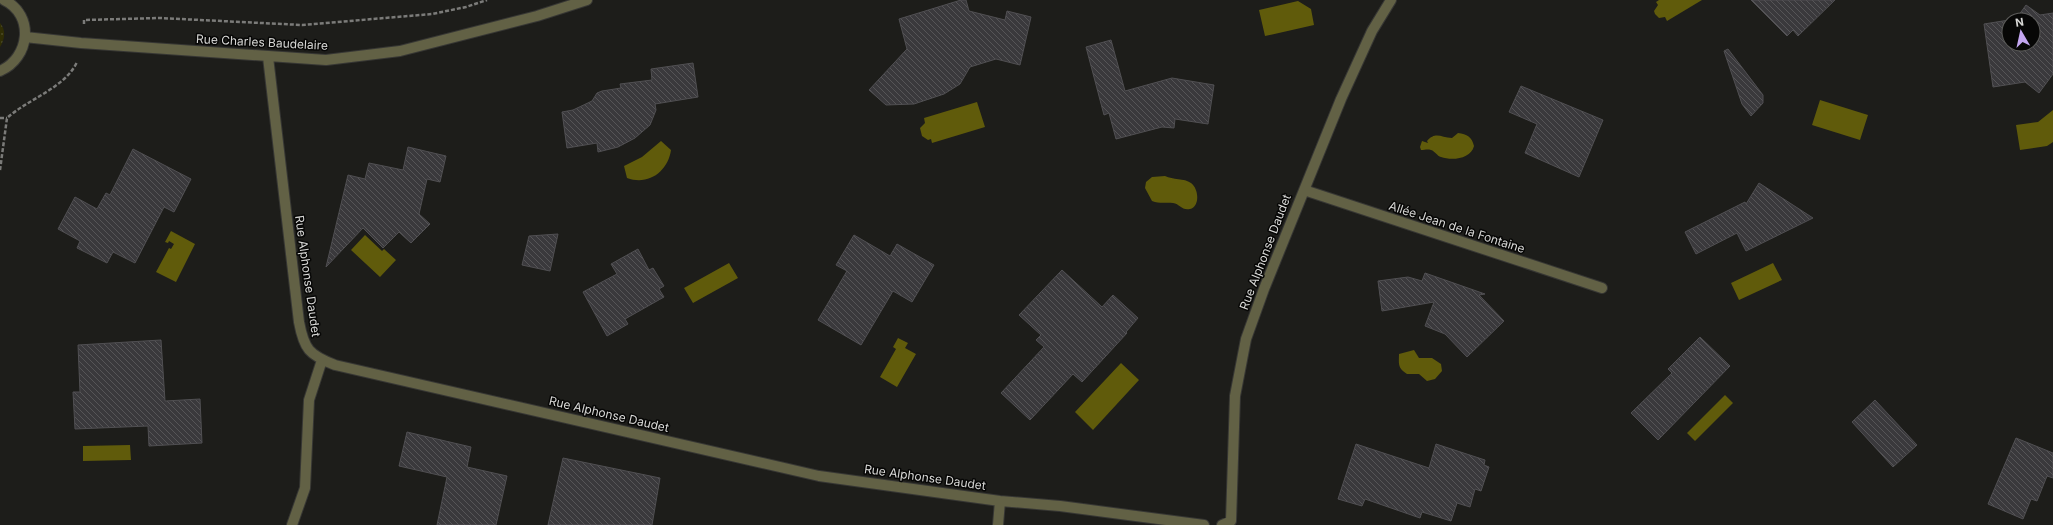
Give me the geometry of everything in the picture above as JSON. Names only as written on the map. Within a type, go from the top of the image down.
[{"type":"street","points":[[0,71],[17,59],[24,45],[25,37],[25,28],[18,13],[4,0]]},
{"type":"street","name":"Rue Charles Baudelaire","points":[[25,37],[268,57],[326,60],[400,51],[537,16],[587,0]]},
{"type":"street","name":"Rue Alphonse Daudet","points":[[1229,524],[1235,396],[1246,339],[1264,289],[1361,54],[1391,0]]},
{"type":"street","name":"Rue Alphonse Daudet","points":[[268,57],[299,322],[302,341],[312,355],[334,365],[818,476],[1000,501],[1060,506],[1204,525]]},
{"type":"street","name":"Allée Jean de la Fontaine","points":[[1304,190],[1602,288]]},
{"type":"street","points":[[292,525],[305,488],[309,400],[322,360]]},
{"type":"street","points":[[998,525],[1000,501]]},
{"type":"path","points":[[0,118],[7,118]]},
{"type":"shaded area","points":[[1659,0],[1702,0],[1667,21],[1665,17],[1659,18],[1655,14],[1654,11],[1658,5],[1656,2]]},
{"type":"shaded area","points":[[1298,1],[1311,9],[1314,25],[1265,36],[1259,10]]},
{"type":"shaded area","points":[[0,23],[4,35],[0,47]]},
{"type":"shaded area","points":[[1820,100],[1868,115],[1860,140],[1812,125]]},
{"type":"shaded area","points":[[977,102],[985,127],[932,143],[931,139],[928,140],[922,136],[920,128],[925,123],[924,118]]},
{"type":"shaded area","points":[[2053,110],[2053,142],[2047,146],[2020,150],[2016,125],[2038,122]]},
{"type":"shaded area","points":[[1458,133],[1469,136],[1474,146],[1469,154],[1465,156],[1450,159],[1440,156],[1431,150],[1421,150],[1420,147],[1422,141],[1428,143],[1427,141],[1433,136],[1452,138]]},
{"type":"shaded area","points":[[661,141],[671,150],[669,158],[662,170],[656,175],[643,180],[627,178],[624,166],[642,157]]},
{"type":"shaded area","points":[[1165,176],[1185,180],[1191,183],[1196,189],[1197,193],[1196,205],[1190,209],[1185,209],[1173,203],[1152,201],[1145,188],[1146,182],[1152,177]]},
{"type":"shaded area","points":[[171,231],[195,244],[176,282],[156,272],[169,248],[171,249],[174,244],[169,241],[168,243],[165,242]]},
{"type":"shaded area","points":[[365,235],[382,251],[384,249],[396,260],[380,277],[351,250]]},
{"type":"shaded area","points":[[729,263],[738,278],[693,303],[684,288]]},
{"type":"shaded area","points":[[1773,263],[1782,280],[1739,300],[1731,283]]},
{"type":"shaded area","points":[[898,338],[908,343],[905,348],[916,354],[897,387],[880,377],[896,349],[893,347]]},
{"type":"shaded area","points":[[1414,350],[1419,358],[1432,358],[1441,364],[1442,371],[1435,379],[1427,381],[1419,374],[1407,374],[1402,370],[1399,365],[1399,354]]},
{"type":"shaded area","points":[[1121,363],[1139,380],[1093,430],[1075,412]]},
{"type":"shaded area","points":[[1725,395],[1733,403],[1695,441],[1687,433]]},
{"type":"shaded area","points":[[130,445],[131,460],[83,461],[83,446]]},
{"type":"building","points":[[961,0],[966,0],[969,11],[1005,20],[1007,11],[1031,17],[1020,65],[996,59],[970,67],[960,84],[944,94],[914,104],[886,105],[869,90],[907,49],[899,19]]},
{"type":"building","points":[[1751,0],[1835,0],[1798,36],[1793,30],[1787,36]]},
{"type":"building","points":[[2026,5],[2036,12],[2021,12]]},
{"type":"building","points":[[2053,13],[2053,74],[2039,93],[2025,82],[1993,87],[1984,24],[2001,21],[2001,52],[2041,52],[2041,15]]},
{"type":"building","points":[[1111,40],[1125,91],[1172,78],[1214,85],[1208,124],[1175,119],[1174,128],[1162,127],[1116,139],[1109,113],[1104,115],[1086,47]]},
{"type":"building","points":[[1728,49],[1763,95],[1763,103],[1751,116],[1742,104],[1724,51]]},
{"type":"building","points":[[693,63],[698,97],[655,104],[656,110],[650,125],[635,138],[618,147],[598,152],[597,143],[567,148],[562,112],[573,110],[592,101],[597,93],[621,88],[620,84],[652,80],[651,69]]},
{"type":"building","points":[[1521,86],[1603,120],[1579,177],[1525,153],[1537,124],[1509,112]]},
{"type":"building","points":[[408,147],[446,156],[440,182],[427,179],[419,214],[430,224],[411,243],[399,232],[383,248],[363,228],[326,267],[348,175],[365,179],[369,163],[403,170]]},
{"type":"building","points":[[133,149],[191,179],[174,212],[164,207],[135,263],[113,252],[107,263],[77,248],[80,241],[58,229],[75,197],[97,209],[106,193],[110,195]]},
{"type":"building","points":[[1759,183],[1813,218],[1746,251],[1737,233],[1696,254],[1685,232],[1745,202],[1746,204]]},
{"type":"building","points":[[558,234],[550,271],[522,265],[529,236]]},
{"type":"building","points":[[854,235],[890,256],[897,244],[934,265],[912,302],[893,291],[861,345],[818,320],[847,271],[836,265]]},
{"type":"building","points":[[638,249],[649,270],[653,268],[664,286],[659,289],[664,297],[625,319],[628,324],[607,336],[583,292],[617,274],[611,264]]},
{"type":"building","points":[[1062,270],[1102,307],[1113,295],[1138,318],[1126,332],[1127,333],[1082,382],[1073,374],[1030,420],[1001,393],[1044,347],[1036,340],[1041,335],[1019,315]]},
{"type":"building","points":[[1425,273],[1485,294],[1479,295],[1504,321],[1467,357],[1445,334],[1425,326],[1434,302],[1382,311],[1378,281],[1408,277],[1422,281]]},
{"type":"building","points":[[1700,337],[1730,366],[1658,440],[1631,413],[1672,373],[1668,369]]},
{"type":"building","points":[[161,340],[165,401],[200,399],[202,443],[149,446],[148,426],[75,429],[73,392],[80,392],[78,345]]},
{"type":"building","points":[[1875,400],[1917,445],[1893,467],[1852,422]]},
{"type":"building","points":[[407,432],[471,447],[467,467],[507,476],[496,525],[437,525],[447,477],[399,466]]},
{"type":"building","points":[[2016,438],[2053,453],[2053,478],[2047,476],[2037,501],[2031,499],[2023,519],[1988,504]]},
{"type":"building","points":[[1356,444],[1429,468],[1436,444],[1485,460],[1484,465],[1489,467],[1481,491],[1475,489],[1470,507],[1457,503],[1451,521],[1422,512],[1420,518],[1365,499],[1362,506],[1338,499]]},
{"type":"building","points":[[563,458],[660,478],[652,525],[548,525]]}]
